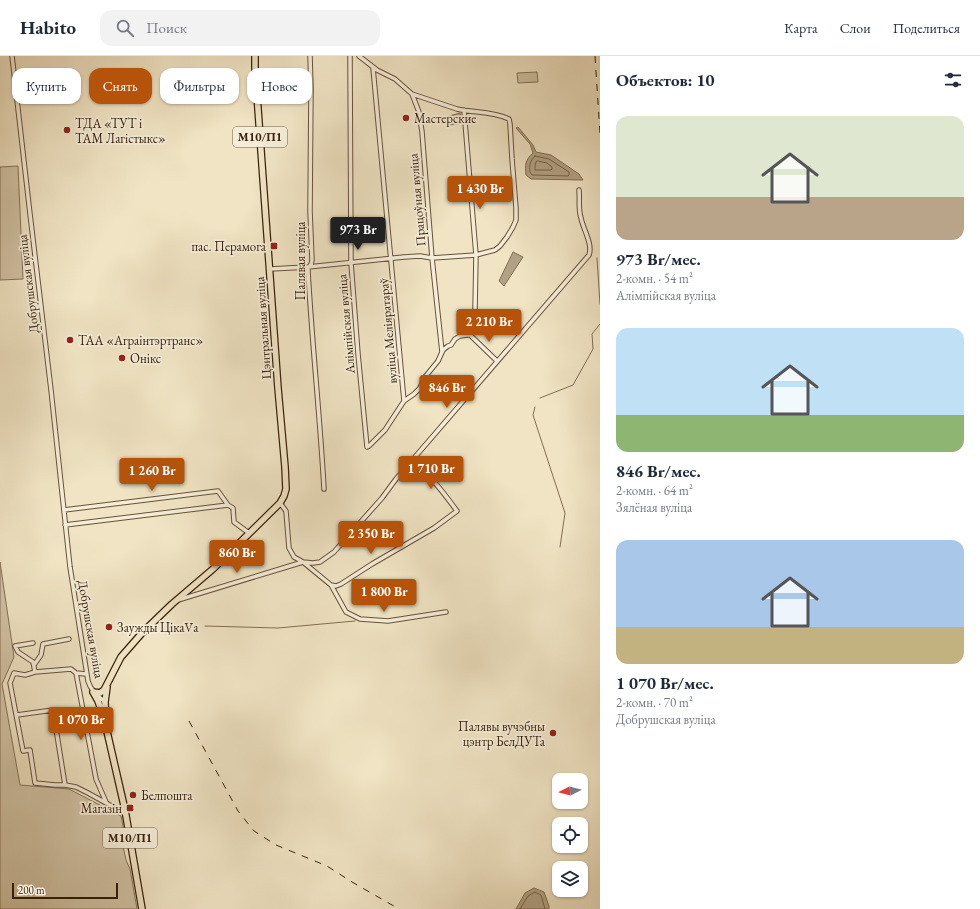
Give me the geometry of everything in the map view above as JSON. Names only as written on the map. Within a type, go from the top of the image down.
[{"type":"main road","name":"Цэнтральная вуліца","points":[[176,600],[212,569],[280,503],[286,488],[255,56]]},
{"type":"main road","name":"М10/П1","points":[[142,909],[126,814],[106,727],[105,702],[108,684],[114,670],[126,651],[176,600]]},
{"type":"main road","points":[[93,692],[100,693],[108,684]]},
{"type":"main road","points":[[93,692],[98,701],[106,727]]},
{"type":"street","name":"Добрушская вуліца","points":[[12,56],[70,567],[86,674],[93,692],[105,702]]},
{"type":"street","name":"Палявая вуліца","points":[[310,56],[310,211],[312,260],[311,266],[308,267],[308,271],[324,489]]},
{"type":"street","name":"Алімпійская вуліца","points":[[350,56],[351,262],[367,446],[369,446],[385,430],[404,401]]},
{"type":"street","points":[[270,269],[308,267],[420,256],[432,258],[476,255],[494,250],[500,246],[516,220],[510,124],[508,119],[489,113],[464,110],[412,94],[395,79],[373,68],[359,56]]},
{"type":"street","name":"вуліца Меліяратараў","points":[[373,68],[404,401]]},
{"type":"street","name":"Працоўная вуліца","points":[[412,94],[419,112],[422,132],[432,258],[442,352]]},
{"type":"street","points":[[464,110],[476,255],[475,311]]},
{"type":"street","points":[[176,600],[303,562],[320,562],[334,552],[382,498],[396,479],[590,253],[589,244],[580,218],[579,190]]},
{"type":"street","points":[[404,401],[420,388],[425,377],[438,361],[442,352],[460,336],[470,335],[497,361]]},
{"type":"street","points":[[331,586],[341,584],[434,528],[457,511],[430,477],[411,463]]},
{"type":"street","points":[[64,510],[218,492],[228,505],[233,508],[234,522],[249,534]]},
{"type":"street","points":[[280,503],[286,511],[288,548],[294,557],[303,562],[331,586],[346,612],[360,619],[388,621],[446,612]]},
{"type":"street","points":[[65,525],[228,505]]},
{"type":"street","points":[[34,665],[41,655],[42,644],[69,639]]},
{"type":"street","points":[[32,643],[15,646],[18,652],[33,662],[35,672]]},
{"type":"street","points":[[86,674],[76,673],[71,669],[35,672],[25,675],[14,673],[10,683],[23,750],[30,750],[35,783],[76,787],[126,814]]},
{"type":"street","points":[[76,673],[96,779],[106,803]]},
{"type":"street","points":[[17,715],[52,710],[65,785]]},
{"type":"shaded area","points":[[537,72],[538,82],[518,83],[517,73]]},
{"type":"shaded area","points":[[18,166],[23,279],[0,280],[0,167]]},
{"type":"shaded area","points":[[0,562],[14,657],[2,684],[20,785],[69,789],[121,816],[125,836],[123,846],[126,860],[130,869],[137,909],[0,909]]},
{"type":"water","points":[[460,113],[462,123],[450,125],[449,116]]},
{"type":"water","points":[[518,127],[533,145],[536,152],[551,155],[579,174],[583,180],[531,179],[526,175],[526,163],[528,158],[533,153],[530,144],[516,128]]},
{"type":"water","points":[[513,252],[523,257],[504,286],[499,281]]},
{"type":"water","points":[[534,888],[544,892],[549,909],[516,909],[525,893]]},
{"type":"waterway","points":[[597,258],[600,304]]},
{"type":"waterway","points":[[540,398],[573,385],[593,349],[592,334],[600,324]]},
{"type":"waterway","points":[[535,407],[533,415],[565,513],[560,547]]},
{"type":"waterway","points":[[205,626],[278,628],[355,621]]},
{"type":"railway","points":[[595,56],[600,134]]},
{"type":"railway","points":[[189,721],[238,811],[254,831],[276,845],[327,866],[399,909]]},
{"type":"place","name":"Мастерские","points":[[406,118]]},
{"type":"place","name":"ТДА «ТУТ і ТАМ Лагістыкс»","points":[[67,130]]},
{"type":"place","name":"пас. Перамога","points":[[274,246]]},
{"type":"place","name":"ТАА «Аграінтэртранс»","points":[[70,340]]},
{"type":"place","name":"Онікс","points":[[122,358]]},
{"type":"place","name":"Заужды ЦікаVа","points":[[109,627]]},
{"type":"place","name":"Палявы вучэбны цэнтр БелДУТа","points":[[553,733]]},
{"type":"place","name":"Белпошта","points":[[133,795]]},
{"type":"place","name":"Магазін","points":[[130,808]]}]
